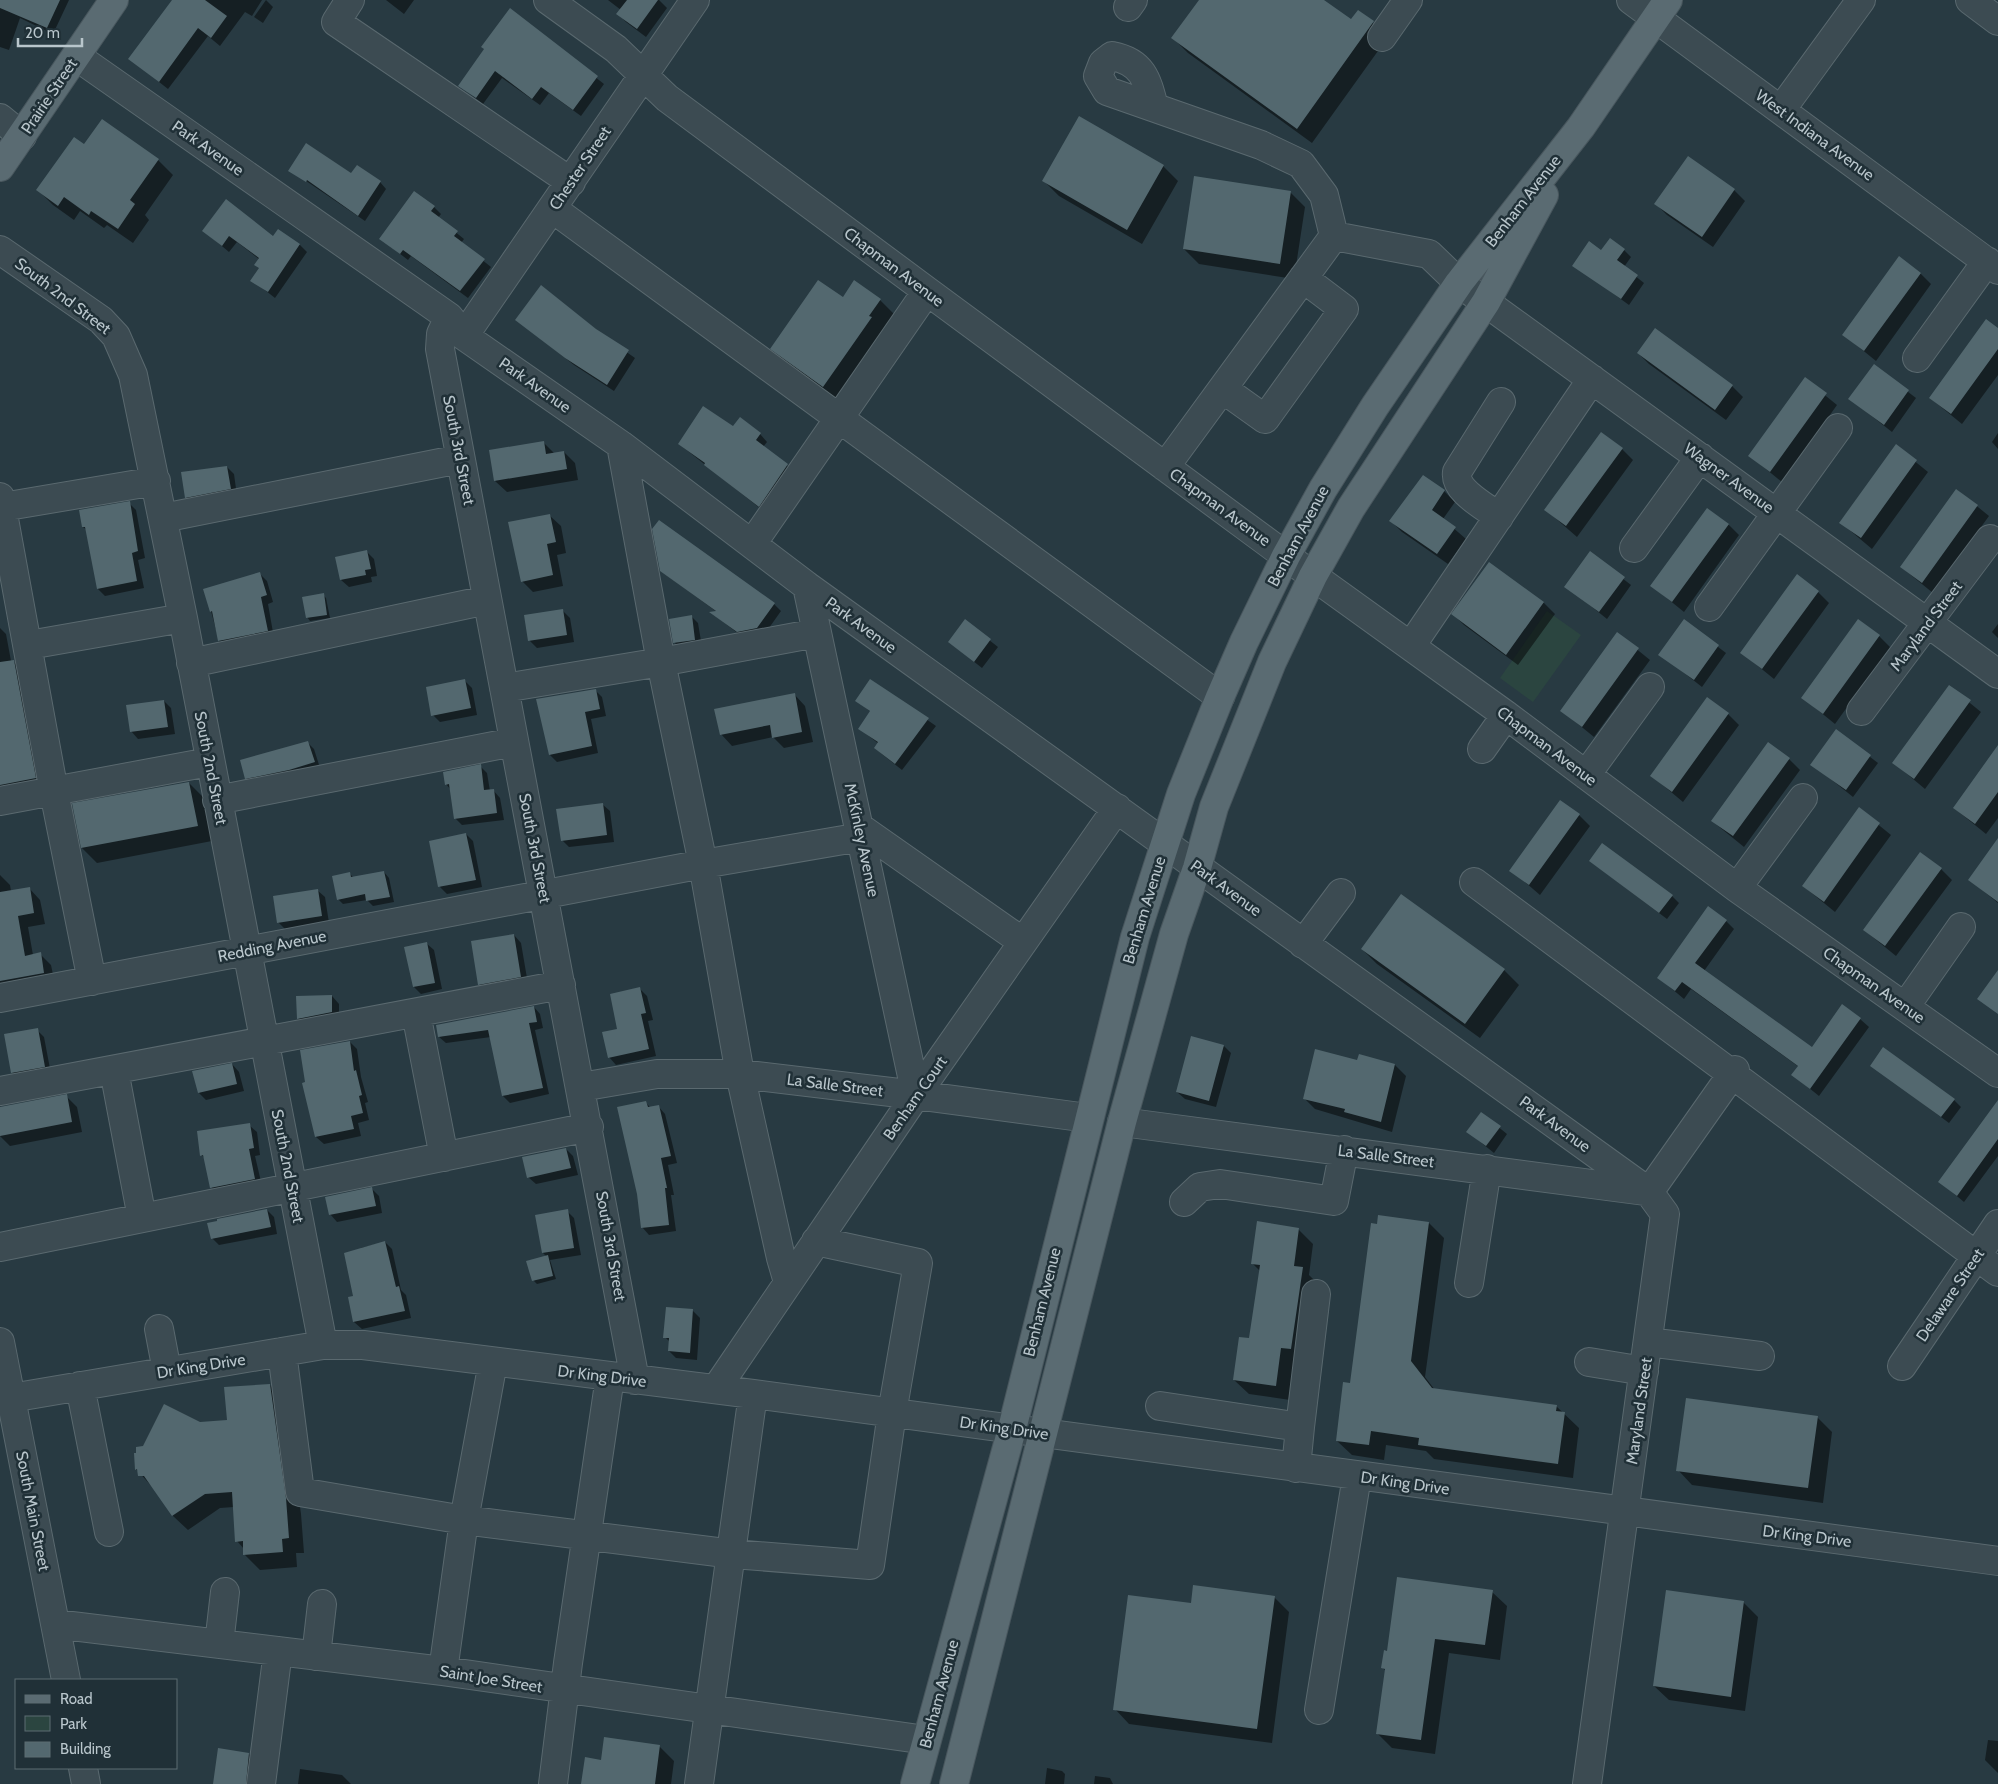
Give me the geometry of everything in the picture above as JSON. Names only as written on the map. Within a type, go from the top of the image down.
[{"type":"main road","name":"Prairie Street","points":[[0,167],[114,0]]},
{"type":"main road","name":"Benham Avenue","points":[[915,1784],[1012,1429],[1088,1118],[1135,937],[1181,794],[1220,697],[1244,642],[1286,556],[1323,489],[1375,406],[1459,283],[1581,127],[1662,9]]},
{"type":"main road","name":"Benham Avenue","points":[[954,1784],[1122,1122],[1174,934],[1197,868],[1214,807],[1243,730],[1312,576],[1382,460],[1486,302],[1581,127]]},
{"type":"street","points":[[350,0],[336,22],[571,182]]},
{"type":"street","name":"Chapman Avenue","points":[[548,0],[616,49],[667,98],[927,291],[1312,576],[1506,715],[1737,888],[1998,1074]]},
{"type":"street","name":"Chester Street","points":[[456,326],[553,208],[695,0]]},
{"type":"street","points":[[1382,37],[1408,0]]},
{"type":"street","name":"West Indiana Avenue","points":[[1631,0],[1662,9],[1781,110],[1992,266]]},
{"type":"street","points":[[1781,110],[1861,0]]},
{"type":"street","points":[[1970,0],[1998,21]]},
{"type":"street","name":"Park Avenue","points":[[76,56],[621,445],[807,586],[1649,1192]]},
{"type":"street","points":[[1154,107],[1261,145],[1301,164],[1324,195],[1334,236],[1165,467]]},
{"type":"street","points":[[0,118],[22,136]]},
{"type":"street","points":[[553,208],[1220,697]]},
{"type":"street","name":"Wagner Avenue","points":[[1334,236],[1429,254],[1459,283],[1998,674]]},
{"type":"street","name":"South 2nd Street","points":[[0,250],[75,294],[100,320],[122,328],[156,481],[323,1345]]},
{"type":"street","points":[[1917,358],[1992,266]]},
{"type":"street","points":[[1223,389],[1265,419],[1344,309],[1303,278]]},
{"type":"street","points":[[752,544],[927,291]]},
{"type":"street","name":"South 3rd Street","points":[[456,326],[440,334],[440,350],[514,742],[582,1087],[623,1378],[588,1535],[553,1784]]},
{"type":"street","points":[[1411,646],[1592,380]]},
{"type":"street","points":[[1499,517],[1462,488],[1456,478],[1457,472],[1501,402]]},
{"type":"street","points":[[1709,607],[1838,428]]},
{"type":"street","points":[[621,445],[661,662],[703,864],[740,1074],[788,1282]]},
{"type":"street","points":[[1634,548],[1700,458]]},
{"type":"street","points":[[163,518],[460,459]]},
{"type":"street","points":[[92,980],[54,792],[29,645],[1,502],[156,481]]},
{"type":"street","name":"Maryland Street","points":[[1861,711],[1990,539]]},
{"type":"street","name":"McKinley Avenue","points":[[807,586],[916,1095]]},
{"type":"street","points":[[191,663],[487,600]]},
{"type":"street","points":[[29,645],[183,618]]},
{"type":"street","points":[[504,688],[661,662],[817,633]]},
{"type":"street","points":[[1586,775],[1650,688]]},
{"type":"street","points":[[1482,750],[1506,715]]},
{"type":"street","points":[[217,800],[514,742]]},
{"type":"street","points":[[0,801],[209,762]]},
{"type":"street","points":[[1737,888],[1803,798]]},
{"type":"street","name":"Benham Court","points":[[716,1389],[916,1095],[1117,808]]},
{"type":"street","points":[[860,832],[1023,942]]},
{"type":"street","name":"Redding Avenue","points":[[0,998],[544,896],[860,832]]},
{"type":"street","points":[[1474,882],[1733,1072],[1998,1272]]},
{"type":"street","points":[[1303,944],[1341,893]]},
{"type":"street","points":[[1905,1007],[1961,927]]},
{"type":"street","points":[[0,1091],[561,985]]},
{"type":"street","points":[[416,1012],[444,1157]]},
{"type":"street","points":[[114,1070],[142,1218]]},
{"type":"street","points":[[1649,1192],[1733,1072]]},
{"type":"street","name":"La Salle Street","points":[[582,1087],[658,1074],[740,1074],[1088,1118]]},
{"type":"street","name":"La Salle Street","points":[[1122,1122],[1649,1192]]},
{"type":"street","points":[[0,1247],[589,1127]]},
{"type":"street","points":[[1184,1202],[1200,1187],[1220,1184],[1334,1201],[1344,1150]]},
{"type":"street","points":[[1469,1283],[1487,1169]]},
{"type":"street","name":"Maryland Street","points":[[1587,1784],[1665,1214],[1649,1192]]},
{"type":"street","name":"Delaware Street","points":[[1902,1366],[1998,1224]]},
{"type":"street","points":[[282,1352],[300,1492],[464,1520],[733,1554],[870,1565],[892,1413],[918,1263],[816,1241]]},
{"type":"street","points":[[1296,1468],[1316,1294]]},
{"type":"street","points":[[159,1329],[167,1371]]},
{"type":"street","name":"South Main Street","points":[[0,1342],[66,1679]]},
{"type":"street","points":[[1648,1342],[1760,1356]]},
{"type":"street","name":"Dr King Drive","points":[[11,1398],[323,1345],[363,1345],[716,1389],[1625,1513],[1998,1561]]},
{"type":"street","points":[[443,1671],[464,1520],[493,1362]]},
{"type":"street","points":[[1590,1362],[1644,1371]]},
{"type":"street","points":[[80,1386],[109,1532]]},
{"type":"street","points":[[699,1784],[733,1554],[753,1394]]},
{"type":"street","points":[[1160,1406],[1300,1427]]},
{"type":"street","points":[[1319,1710],[1357,1476]]},
{"type":"street","points":[[219,1644],[226,1592]]},
{"type":"street","points":[[316,1656],[322,1604]]},
{"type":"street","name":"Saint Joe Street","points":[[55,1624],[443,1671],[710,1711],[926,1740]]},
{"type":"street","points":[[261,1784],[278,1651]]},
{"type":"street","points":[[83,1769],[86,1784]]},
{"type":"green space","points":[[1547,611],[1581,635],[1533,702],[1500,678]]},
{"type":"building","points":[[0,0],[60,0],[47,28],[0,8]]},
{"type":"building","points":[[172,0],[205,0],[227,16],[211,38],[198,28],[159,82],[128,59]]},
{"type":"building","points":[[627,0],[658,0],[637,29],[616,14]]},
{"type":"building","points":[[1199,0],[1324,0],[1351,19],[1358,10],[1374,21],[1297,129],[1171,38]]},
{"type":"building","points":[[510,8],[598,76],[573,110],[541,87],[532,99],[495,71],[476,98],[458,86],[484,49],[481,47]]},
{"type":"building","points":[[1079,116],[1164,165],[1127,230],[1042,181]]},
{"type":"building","points":[[102,119],[159,159],[130,200],[135,204],[118,229],[91,211],[89,215],[64,197],[58,206],[36,190],[74,137],[84,144]]},
{"type":"building","points":[[306,143],[351,173],[357,165],[381,181],[358,216],[307,180],[306,182],[288,171]]},
{"type":"building","points":[[1688,156],[1735,189],[1702,237],[1654,204]]},
{"type":"building","points":[[1194,176],[1291,191],[1280,264],[1183,249]]},
{"type":"building","points":[[414,191],[435,206],[431,211],[458,231],[454,236],[485,259],[460,291],[403,250],[400,254],[379,239]]},
{"type":"building","points":[[226,199],[273,236],[278,229],[300,244],[268,292],[250,281],[259,268],[254,265],[259,258],[229,236],[222,246],[202,231]]},
{"type":"building","points":[[1610,238],[1625,249],[1617,260],[1638,275],[1621,299],[1572,266],[1589,241],[1601,250]]},
{"type":"building","points":[[1899,256],[1921,273],[1864,351],[1842,335]]},
{"type":"building","points":[[818,280],[843,297],[854,280],[881,299],[869,316],[872,317],[823,387],[770,349]]},
{"type":"building","points":[[541,285],[596,329],[629,350],[607,385],[565,358],[515,320]]},
{"type":"building","points":[[1986,319],[1998,328],[1998,349],[1951,414],[1929,398]]},
{"type":"building","points":[[1655,328],[1733,385],[1715,410],[1637,353]]},
{"type":"building","points":[[1874,364],[1909,390],[1884,425],[1848,399]]},
{"type":"building","points":[[1805,377],[1827,393],[1770,472],[1748,456]]},
{"type":"building","points":[[703,406],[733,426],[740,417],[761,433],[756,440],[788,464],[759,507],[704,465],[705,463],[678,444]]},
{"type":"building","points":[[1601,432],[1623,448],[1566,526],[1544,510]]},
{"type":"building","points":[[544,441],[546,454],[564,451],[567,469],[494,481],[489,450]]},
{"type":"building","points":[[1896,444],[1917,460],[1861,538],[1839,523]]},
{"type":"building","points":[[227,466],[231,489],[185,498],[181,472]]},
{"type":"building","points":[[1423,475],[1445,490],[1432,510],[1456,527],[1437,554],[1389,521]]},
{"type":"building","points":[[1956,489],[1978,505],[1922,583],[1900,567]]},
{"type":"building","points":[[130,501],[138,551],[132,553],[137,581],[97,589],[85,527],[82,527],[79,510]]},
{"type":"building","points":[[1707,508],[1729,524],[1672,602],[1650,586]]},
{"type":"building","points":[[550,514],[556,542],[547,544],[553,575],[521,582],[508,522]]},
{"type":"building","points":[[659,520],[775,603],[757,628],[737,632],[709,612],[716,611],[660,571],[652,529]]},
{"type":"building","points":[[367,550],[371,569],[365,570],[366,575],[340,580],[335,557]]},
{"type":"building","points":[[1590,551],[1625,577],[1599,612],[1564,587]]},
{"type":"building","points":[[1489,562],[1544,602],[1506,655],[1451,614]]},
{"type":"building","points":[[260,572],[267,595],[261,597],[268,631],[218,641],[212,611],[210,612],[203,589]]},
{"type":"building","points":[[1797,574],[1819,591],[1762,669],[1740,653]]},
{"type":"building","points":[[324,593],[327,615],[306,618],[302,597]]},
{"type":"building","points":[[563,609],[567,635],[528,641],[524,615]]},
{"type":"building","points":[[692,615],[695,640],[673,643],[669,619]]},
{"type":"building","points":[[965,619],[991,639],[974,662],[948,642]]},
{"type":"building","points":[[1684,619],[1719,645],[1694,680],[1658,655]]},
{"type":"building","points":[[1858,619],[1880,635],[1823,714],[1801,698]]},
{"type":"building","points":[[1617,632],[1639,648],[1582,727],[1560,711]]},
{"type":"building","points":[[14,660],[36,778],[0,785],[0,662]]},
{"type":"building","points":[[465,679],[471,708],[431,716],[426,687]]},
{"type":"building","points":[[870,679],[929,718],[895,764],[874,748],[878,742],[858,729],[870,711],[855,701]]},
{"type":"building","points":[[1949,685],[1971,700],[1914,779],[1892,763]]},
{"type":"building","points":[[596,689],[600,709],[585,712],[592,746],[549,755],[536,699]]},
{"type":"building","points":[[795,693],[802,732],[772,738],[770,725],[720,735],[714,709]]},
{"type":"building","points":[[1707,697],[1729,713],[1672,792],[1650,776]]},
{"type":"building","points":[[164,700],[168,727],[130,732],[126,705]]},
{"type":"building","points":[[1836,729],[1871,755],[1846,790],[1810,765]]},
{"type":"building","points":[[308,741],[315,762],[289,770],[245,779],[240,760]]},
{"type":"building","points":[[1768,742],[1790,758],[1733,836],[1711,821]]},
{"type":"building","points":[[1998,745],[1998,792],[1975,824],[1953,808]]},
{"type":"building","points":[[481,764],[484,790],[494,789],[497,813],[454,819],[449,784],[445,785],[443,772]]},
{"type":"building","points":[[189,782],[198,826],[81,848],[72,803]]},
{"type":"building","points":[[1560,800],[1580,814],[1529,885],[1509,871]]},
{"type":"building","points":[[603,803],[607,835],[561,841],[556,809]]},
{"type":"building","points":[[1859,807],[1880,823],[1824,902],[1802,886]]},
{"type":"building","points":[[466,833],[476,880],[438,887],[429,841]]},
{"type":"building","points":[[1998,838],[1998,902],[1968,880]]},
{"type":"building","points":[[1602,843],[1673,895],[1659,913],[1589,861]]},
{"type":"building","points":[[1920,852],[1942,868],[1885,946],[1863,930]]},
{"type":"building","points":[[384,871],[390,897],[366,901],[365,894],[337,900],[332,876],[350,872],[351,877]]},
{"type":"building","points":[[30,887],[34,913],[18,916],[25,956],[41,952],[44,973],[0,981],[0,892]]},
{"type":"building","points":[[318,889],[322,916],[277,923],[273,896]]},
{"type":"building","points":[[1401,894],[1505,969],[1465,1024],[1361,949]]},
{"type":"building","points":[[1708,906],[1727,920],[1695,963],[1812,1047],[1842,1004],[1861,1018],[1810,1089],[1791,1075],[1798,1066],[1682,982],[1675,991],[1657,978]]},
{"type":"building","points":[[514,934],[521,977],[478,985],[471,941]]},
{"type":"building","points":[[427,942],[435,983],[413,987],[404,947]]},
{"type":"building","points":[[1998,970],[1998,1014],[1977,999]]},
{"type":"building","points":[[640,987],[646,1013],[641,1014],[649,1049],[608,1058],[602,1032],[617,1029],[610,994]]},
{"type":"building","points":[[332,995],[332,1012],[297,1019],[296,996]]},
{"type":"building","points":[[534,1006],[537,1022],[529,1023],[543,1088],[502,1096],[488,1030],[438,1037],[436,1025]]},
{"type":"building","points":[[38,1028],[45,1067],[11,1073],[4,1034]]},
{"type":"building","points":[[1191,1036],[1224,1045],[1209,1101],[1176,1092]]},
{"type":"building","points":[[350,1041],[354,1071],[356,1070],[362,1095],[359,1096],[363,1113],[351,1116],[354,1129],[315,1137],[302,1083],[305,1082],[300,1050]]},
{"type":"building","points":[[1883,1047],[1955,1099],[1941,1117],[1870,1066]]},
{"type":"building","points":[[1315,1049],[1357,1060],[1359,1054],[1395,1064],[1381,1122],[1344,1112],[1345,1109],[1303,1099]]},
{"type":"building","points":[[232,1063],[237,1084],[198,1093],[192,1071]]},
{"type":"building","points":[[67,1094],[72,1122],[0,1136],[0,1107]]},
{"type":"building","points":[[1998,1100],[1998,1139],[1957,1196],[1938,1182]]},
{"type":"building","points":[[646,1101],[648,1107],[659,1105],[671,1156],[661,1158],[667,1188],[665,1188],[669,1225],[641,1228],[637,1194],[617,1107]]},
{"type":"building","points":[[1481,1112],[1501,1126],[1486,1146],[1466,1132]]},
{"type":"building","points":[[250,1123],[254,1148],[249,1149],[255,1179],[210,1188],[203,1155],[200,1156],[197,1131]]},
{"type":"building","points":[[566,1148],[571,1168],[527,1178],[522,1157]]},
{"type":"building","points":[[372,1187],[376,1206],[329,1215],[325,1197]]},
{"type":"building","points":[[267,1209],[271,1227],[211,1239],[207,1223],[217,1221],[217,1219]]},
{"type":"building","points":[[568,1209],[574,1248],[542,1253],[535,1215]]},
{"type":"building","points":[[1378,1215],[1429,1222],[1411,1361],[1432,1388],[1557,1405],[1556,1411],[1565,1412],[1558,1464],[1418,1445],[1419,1438],[1371,1431],[1369,1445],[1336,1441],[1343,1382],[1350,1383],[1371,1223],[1377,1224]]},
{"type":"building","points":[[1257,1221],[1299,1228],[1294,1266],[1303,1267],[1291,1349],[1281,1348],[1276,1386],[1233,1380],[1239,1337],[1249,1338],[1260,1265],[1251,1264]]},
{"type":"building","points":[[385,1241],[396,1287],[399,1286],[405,1311],[353,1322],[348,1297],[353,1296],[344,1253]]},
{"type":"building","points":[[548,1255],[553,1276],[532,1281],[526,1261]]},
{"type":"building","points":[[666,1307],[693,1309],[690,1353],[668,1351],[669,1338],[663,1338]]},
{"type":"building","points":[[270,1384],[286,1498],[289,1538],[282,1539],[283,1552],[243,1555],[243,1541],[235,1542],[232,1492],[205,1494],[172,1516],[144,1476],[138,1476],[137,1469],[135,1470],[134,1453],[136,1453],[136,1447],[143,1446],[164,1404],[200,1422],[227,1420],[224,1387]]},
{"type":"building","points":[[1686,1398],[1818,1416],[1808,1488],[1676,1471]]},
{"type":"building","points":[[1397,1577],[1493,1590],[1485,1645],[1435,1639],[1421,1740],[1376,1734],[1385,1669],[1381,1668],[1384,1650],[1387,1651]]},
{"type":"building","points":[[1193,1585],[1275,1596],[1257,1729],[1113,1710],[1128,1595],[1191,1603]]},
{"type":"building","points":[[1666,1590],[1744,1601],[1731,1697],[1653,1686]]},
{"type":"building","points":[[604,1737],[660,1745],[655,1784],[581,1784],[585,1757],[601,1760]]},
{"type":"building","points":[[218,1748],[249,1753],[246,1784],[213,1784]]}]
